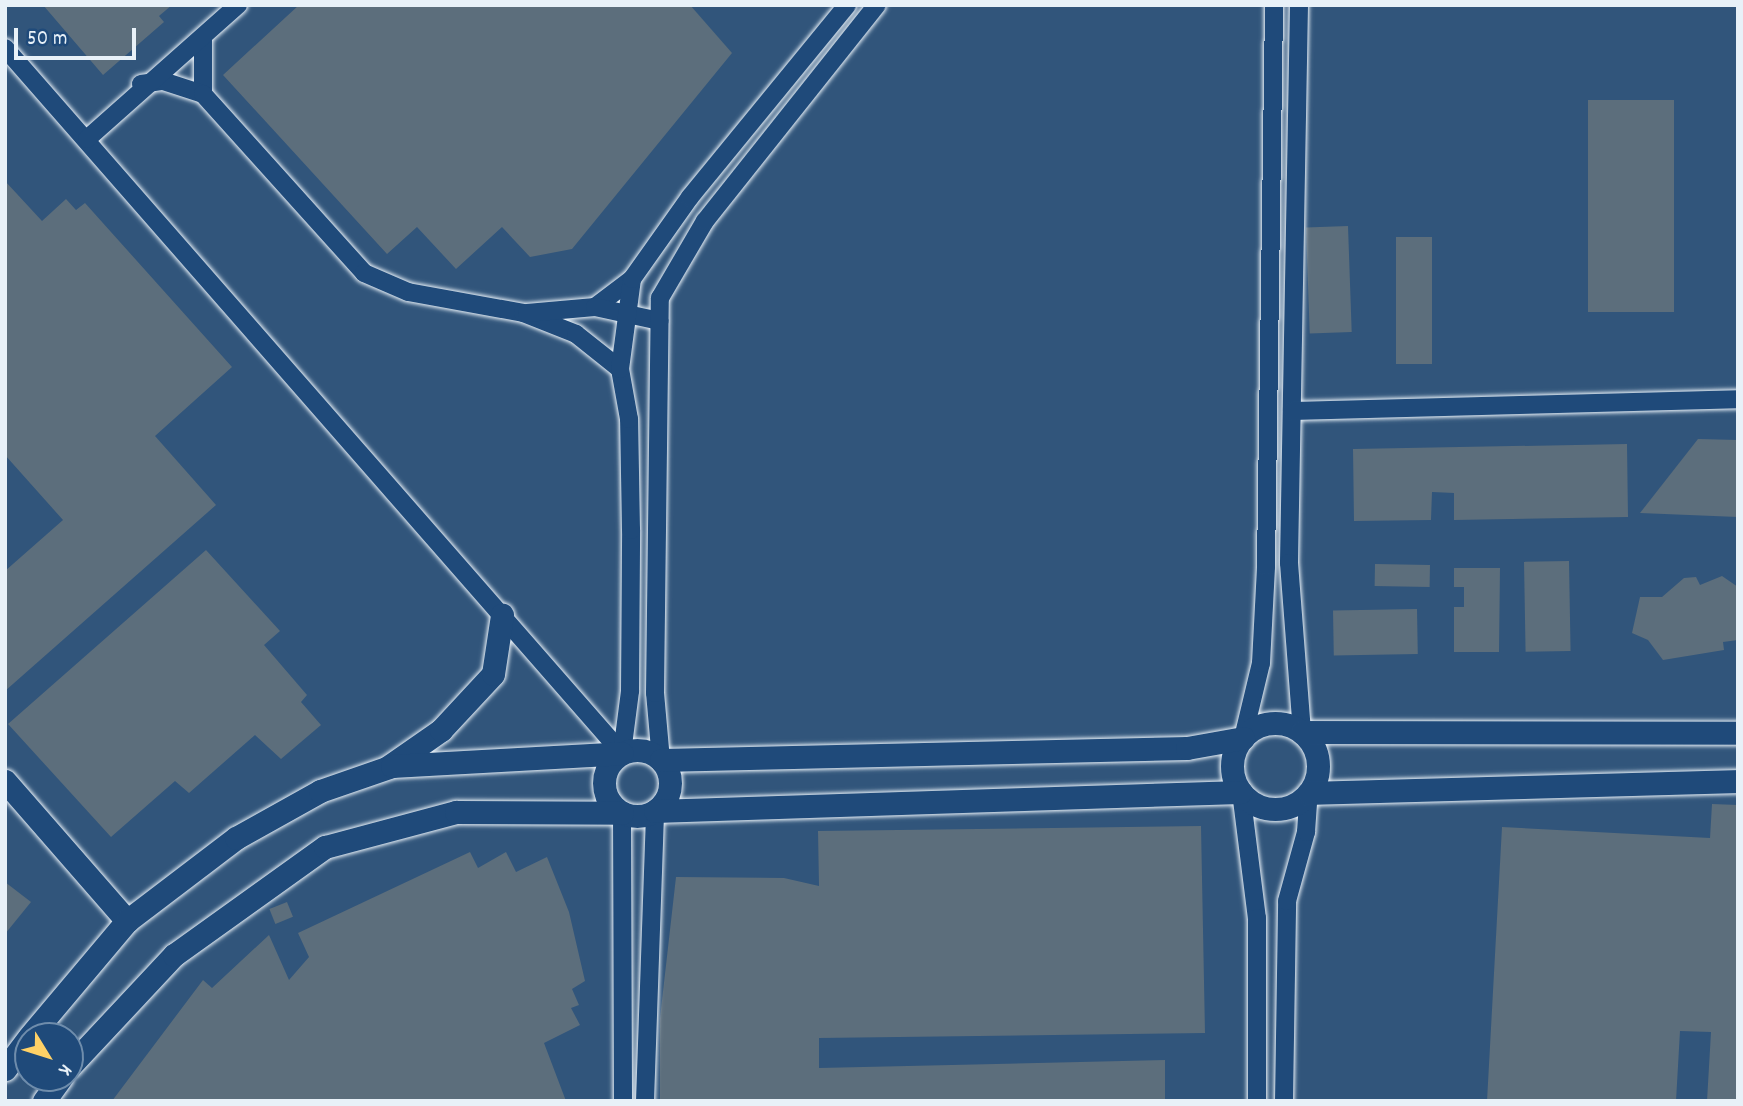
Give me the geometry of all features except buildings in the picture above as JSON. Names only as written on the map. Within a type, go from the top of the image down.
[{"type":"street","points":[[87,139],[141,84],[203,37],[238,5]]},
{"type":"street","points":[[595,307],[632,279],[690,197],[847,5]]},
{"type":"street","points":[[645,1101],[655,811],[670,788],[661,760],[655,693],[660,298],[676,261],[877,5]]},
{"type":"street","points":[[1257,1101],[1257,918],[1241,792],[1233,760],[1243,738],[1261,663],[1266,566],[1274,5]]},
{"type":"street","points":[[1284,1101],[1287,901],[1306,832],[1309,793],[1318,765],[1302,732],[1291,637],[1299,5]]},
{"type":"street","points":[[203,37],[203,94]]},
{"type":"street","points":[[5,48],[622,753]]},
{"type":"street","points":[[141,84],[163,81],[203,94],[365,273],[408,292],[523,313],[576,334],[620,369]]},
{"type":"street","points":[[623,1101],[622,813],[607,796],[604,781],[622,753],[630,691],[629,419],[620,369],[623,315],[632,279]]},
{"type":"street","points":[[523,313],[595,307],[659,321]]},
{"type":"street","points":[[1292,411],[1738,399]]},
{"type":"street","points":[[42,1022],[127,921],[236,838],[320,790],[387,767],[441,730],[493,674],[502,615]]},
{"type":"street","points":[[387,767],[644,750],[661,760],[1187,748],[1243,738],[1276,723],[1302,732],[1738,733]]},
{"type":"street","points":[[5,781],[127,921]]},
{"type":"street","points":[[84,1051],[174,956],[325,847],[456,811],[622,813],[1241,792],[1277,809],[1309,793],[1738,781]]},
{"type":"shaded area","points":[[5,5],[1738,5],[1738,1101],[5,1101]]}]
